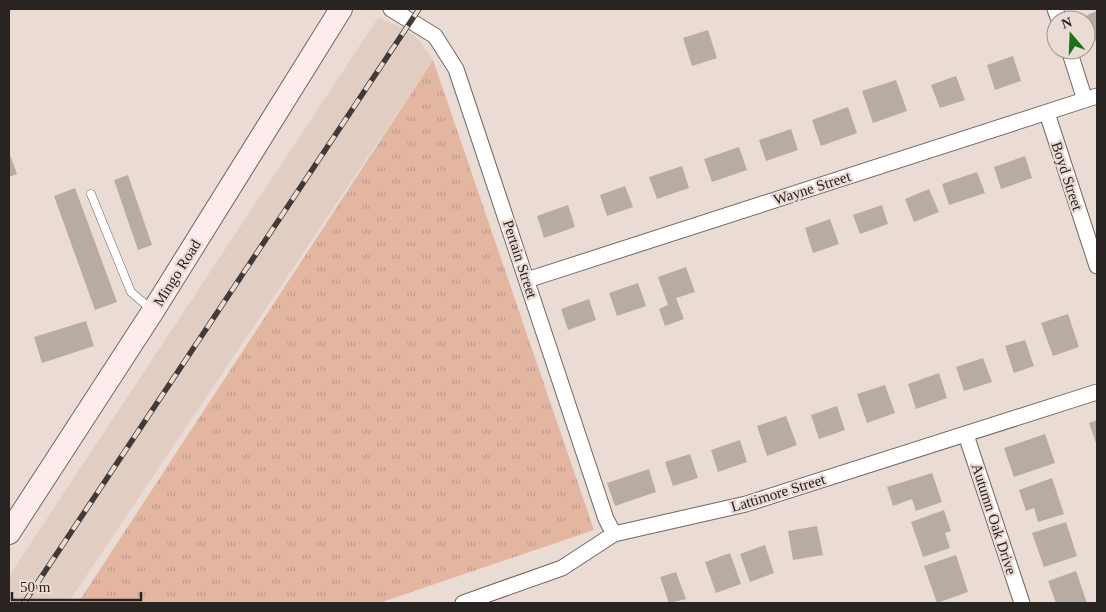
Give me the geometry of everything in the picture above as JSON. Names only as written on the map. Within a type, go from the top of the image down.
[{"type":"street","name":"Mingo Road","points":[[9,534],[153,311],[341,9]]},
{"type":"street","name":"Pertain Street","points":[[391,9],[435,36],[456,69],[606,519],[614,534]]},
{"type":"street","points":[[1073,60],[1091,98]]},
{"type":"street","name":"Wayne Street","points":[[527,280],[1091,98]]},
{"type":"street","name":"Boyd Street","points":[[1047,113],[1097,266]]},
{"type":"street","name":"Lattimore Street","points":[[463,603],[562,568],[614,534],[746,504],[1097,392]]},
{"type":"street","name":"Autumn Oak Drive","points":[[966,435],[1022,603]]},
{"type":"lane","points":[[91,194],[131,292],[153,311]]},
{"type":"shaded area","points":[[378,18],[405,29],[418,39],[433,60],[68,603],[9,603],[9,576]]},
{"type":"green space","points":[[433,60],[594,530],[379,603],[78,603]]},
{"type":"building","points":[[1097,11],[1097,45],[1096,42]]},
{"type":"building","points":[[708,30],[717,58],[692,66],[683,38]]},
{"type":"building","points":[[1013,56],[1021,81],[995,90],[987,65]]},
{"type":"building","points":[[956,76],[965,100],[940,108],[931,85]]},
{"type":"building","points":[[896,80],[907,111],[873,123],[862,91]]},
{"type":"building","points":[[848,107],[857,133],[821,146],[812,120]]},
{"type":"building","points":[[791,129],[798,150],[766,161],[759,140]]},
{"type":"building","points":[[739,147],[747,170],[712,182],[704,159]]},
{"type":"building","points":[[9,152],[17,174],[9,177]]},
{"type":"building","points":[[1025,156],[1032,178],[1001,189],[994,167]]},
{"type":"building","points":[[682,166],[689,188],[657,199],[649,177]]},
{"type":"building","points":[[977,172],[985,193],[949,205],[942,184]]},
{"type":"building","points":[[128,175],[152,245],[138,250],[114,180]]},
{"type":"building","points":[[625,186],[633,207],[607,216],[600,195]]},
{"type":"building","points":[[75,188],[117,302],[95,310],[54,196]]},
{"type":"building","points":[[929,189],[939,212],[914,222],[905,199]]},
{"type":"building","points":[[568,205],[575,227],[544,238],[537,216]]},
{"type":"building","points":[[882,205],[888,224],[860,234],[853,215]]},
{"type":"building","points":[[830,219],[839,244],[813,253],[805,228]]},
{"type":"building","points":[[686,267],[695,292],[676,298],[684,319],[665,326],[659,309],[668,305],[658,277]]},
{"type":"building","points":[[638,283],[646,306],[617,316],[609,293]]},
{"type":"building","points":[[589,299],[596,320],[568,330],[561,309]]},
{"type":"building","points":[[1068,314],[1079,347],[1053,356],[1041,323]]},
{"type":"building","points":[[86,321],[94,346],[42,363],[34,337]]},
{"type":"building","points":[[1025,340],[1034,366],[1014,373],[1005,346]]},
{"type":"building","points":[[983,358],[992,382],[964,391],[956,367]]},
{"type":"building","points":[[939,373],[947,398],[916,409],[908,384]]},
{"type":"building","points":[[885,385],[895,413],[867,423],[857,394]]},
{"type":"building","points":[[837,406],[845,430],[819,439],[811,415]]},
{"type":"building","points":[[786,416],[797,445],[767,456],[757,426]]},
{"type":"building","points":[[1097,420],[1097,442],[1096,443],[1089,423]]},
{"type":"building","points":[[1045,434],[1055,463],[1014,477],[1004,448]]},
{"type":"building","points":[[740,440],[747,462],[718,472],[711,450]]},
{"type":"building","points":[[690,454],[698,478],[673,486],[665,462]]},
{"type":"building","points":[[649,469],[656,492],[615,506],[607,483]]},
{"type":"building","points":[[932,473],[942,502],[916,511],[912,499],[893,506],[887,487]]},
{"type":"building","points":[[1052,478],[1064,514],[1038,522],[1034,508],[1026,511],[1019,490]]},
{"type":"building","points":[[944,510],[951,531],[945,533],[950,548],[923,557],[911,522]]},
{"type":"building","points":[[1066,522],[1077,556],[1044,567],[1032,533]]},
{"type":"building","points":[[817,526],[823,555],[793,560],[788,531]]},
{"type":"building","points":[[765,545],[774,573],[750,582],[740,554]]},
{"type":"building","points":[[730,553],[741,584],[716,593],[705,562]]},
{"type":"building","points":[[956,555],[968,592],[937,603],[924,566]]},
{"type":"building","points":[[1076,571],[1087,603],[1056,603],[1048,581]]},
{"type":"building","points":[[676,572],[686,599],[669,603],[660,577]]},
{"type":"railway","points":[[24,603],[419,9]]}]
